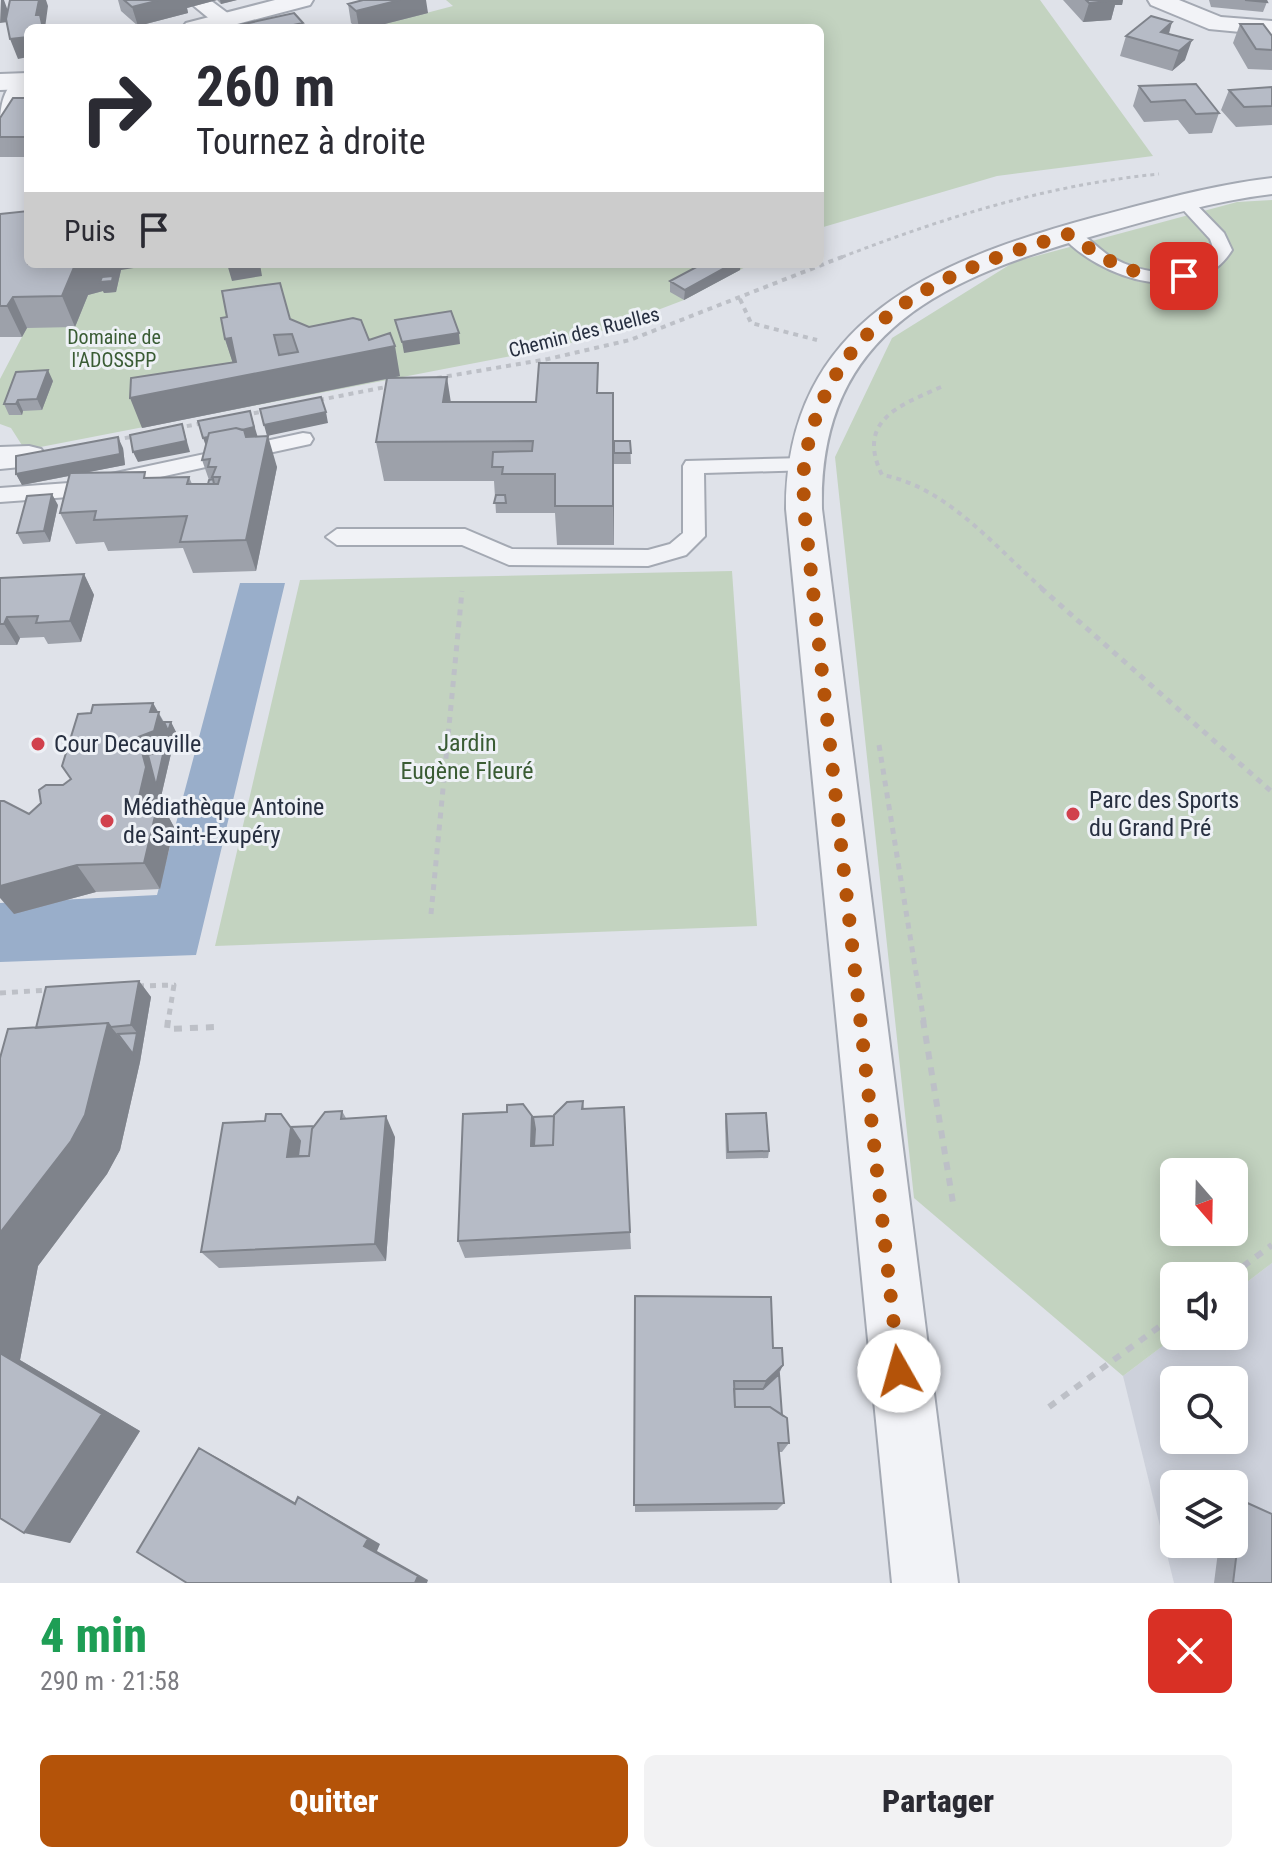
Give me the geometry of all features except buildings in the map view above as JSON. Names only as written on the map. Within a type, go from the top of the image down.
[{"type":"street","points":[[200,24],[216,13],[302,0]]},
{"type":"street","points":[[1159,0],[1217,24],[1272,28]]},
{"type":"street","points":[[0,82],[24,82]]},
{"type":"street","points":[[0,116],[24,87]]},
{"type":"street","points":[[925,1583],[804,509],[805,465],[811,432],[827,391],[853,348],[898,307],[942,278],[999,254],[1069,234],[1177,188],[1272,186]]},
{"type":"lane","points":[[1069,234],[1108,262],[1131,272],[1160,277],[1205,270],[1219,261],[1223,250],[1218,237],[1177,188]]},
{"type":"lane","points":[[0,495],[6,497],[69,490],[303,439]]},
{"type":"lane","points":[[337,537],[465,537],[509,557],[648,558],[678,550],[694,536],[693,466],[805,465]]},
{"type":"path","name":"Chemin des Ruelles","points":[[824,268],[987,207],[1069,186],[1131,175],[1177,188]]},
{"type":"path","name":"Chemin des Ruelles","points":[[432,378],[609,344],[653,332],[823,268]]},
{"type":"path","points":[[740,299],[751,323],[853,348]]},
{"type":"path","points":[[310,402],[404,383]]},
{"type":"path","points":[[941,387],[888,412],[870,443],[872,460],[882,475],[910,480],[952,509],[1272,792]]},
{"type":"path","points":[[232,417],[279,408]]},
{"type":"path","points":[[170,429],[217,420]]},
{"type":"path","points":[[107,442],[138,436]]},
{"type":"path","points":[[431,914],[462,591]]},
{"type":"path","points":[[877,731],[953,1203]]},
{"type":"path","points":[[127,987],[174,985],[167,1029],[216,1027]]},
{"type":"path","points":[[0,993],[63,990]]},
{"type":"path","points":[[1248,1263],[1272,1245]]},
{"type":"path","points":[[1049,1407],[1160,1326]]},
{"type":"shaded area","points":[[1272,1263],[1272,1583],[1174,1583],[1168,1558],[1248,1558],[1248,1470],[1160,1470],[1160,1526],[1123,1376],[1160,1348],[1248,1350],[1248,1281]]},
{"type":"green space","points":[[446,0],[1040,0],[1153,156],[997,176],[824,227],[824,24],[384,24],[453,6]]},
{"type":"green space","name":"Parc des Sports du Grand Pré","points":[[1272,200],[1272,1263],[1248,1281],[1248,1262],[1160,1262],[1160,1348],[1123,1376],[914,1198],[835,457],[892,338],[1014,262],[1237,202]]},
{"type":"green space","name":"Domaine de l'ADOSSPP","points":[[58,268],[744,268],[684,300],[563,346],[25,450],[11,428],[0,424],[0,379]]},
{"type":"green space","name":"Jardin Eugène Fleuré","points":[[732,571],[757,926],[215,946],[300,580]]},
{"type":"water","points":[[240,583],[285,583],[196,955],[0,962],[0,903],[157,895]]},
{"type":"place","name":"Cour Decauville","points":[[38,744]]},
{"type":"place","name":"Parc des Sports du Grand Pré","points":[[1073,814]]},
{"type":"place","name":"Médiathèque Antoine de Saint-Exupéry","points":[[107,821]]},
{"type":"route","points":[[899,1371],[804,509],[805,456],[811,432],[827,391],[853,348],[898,307],[942,278],[999,254],[1069,234],[1108,262],[1131,272],[1160,277],[1184,276]]}]
